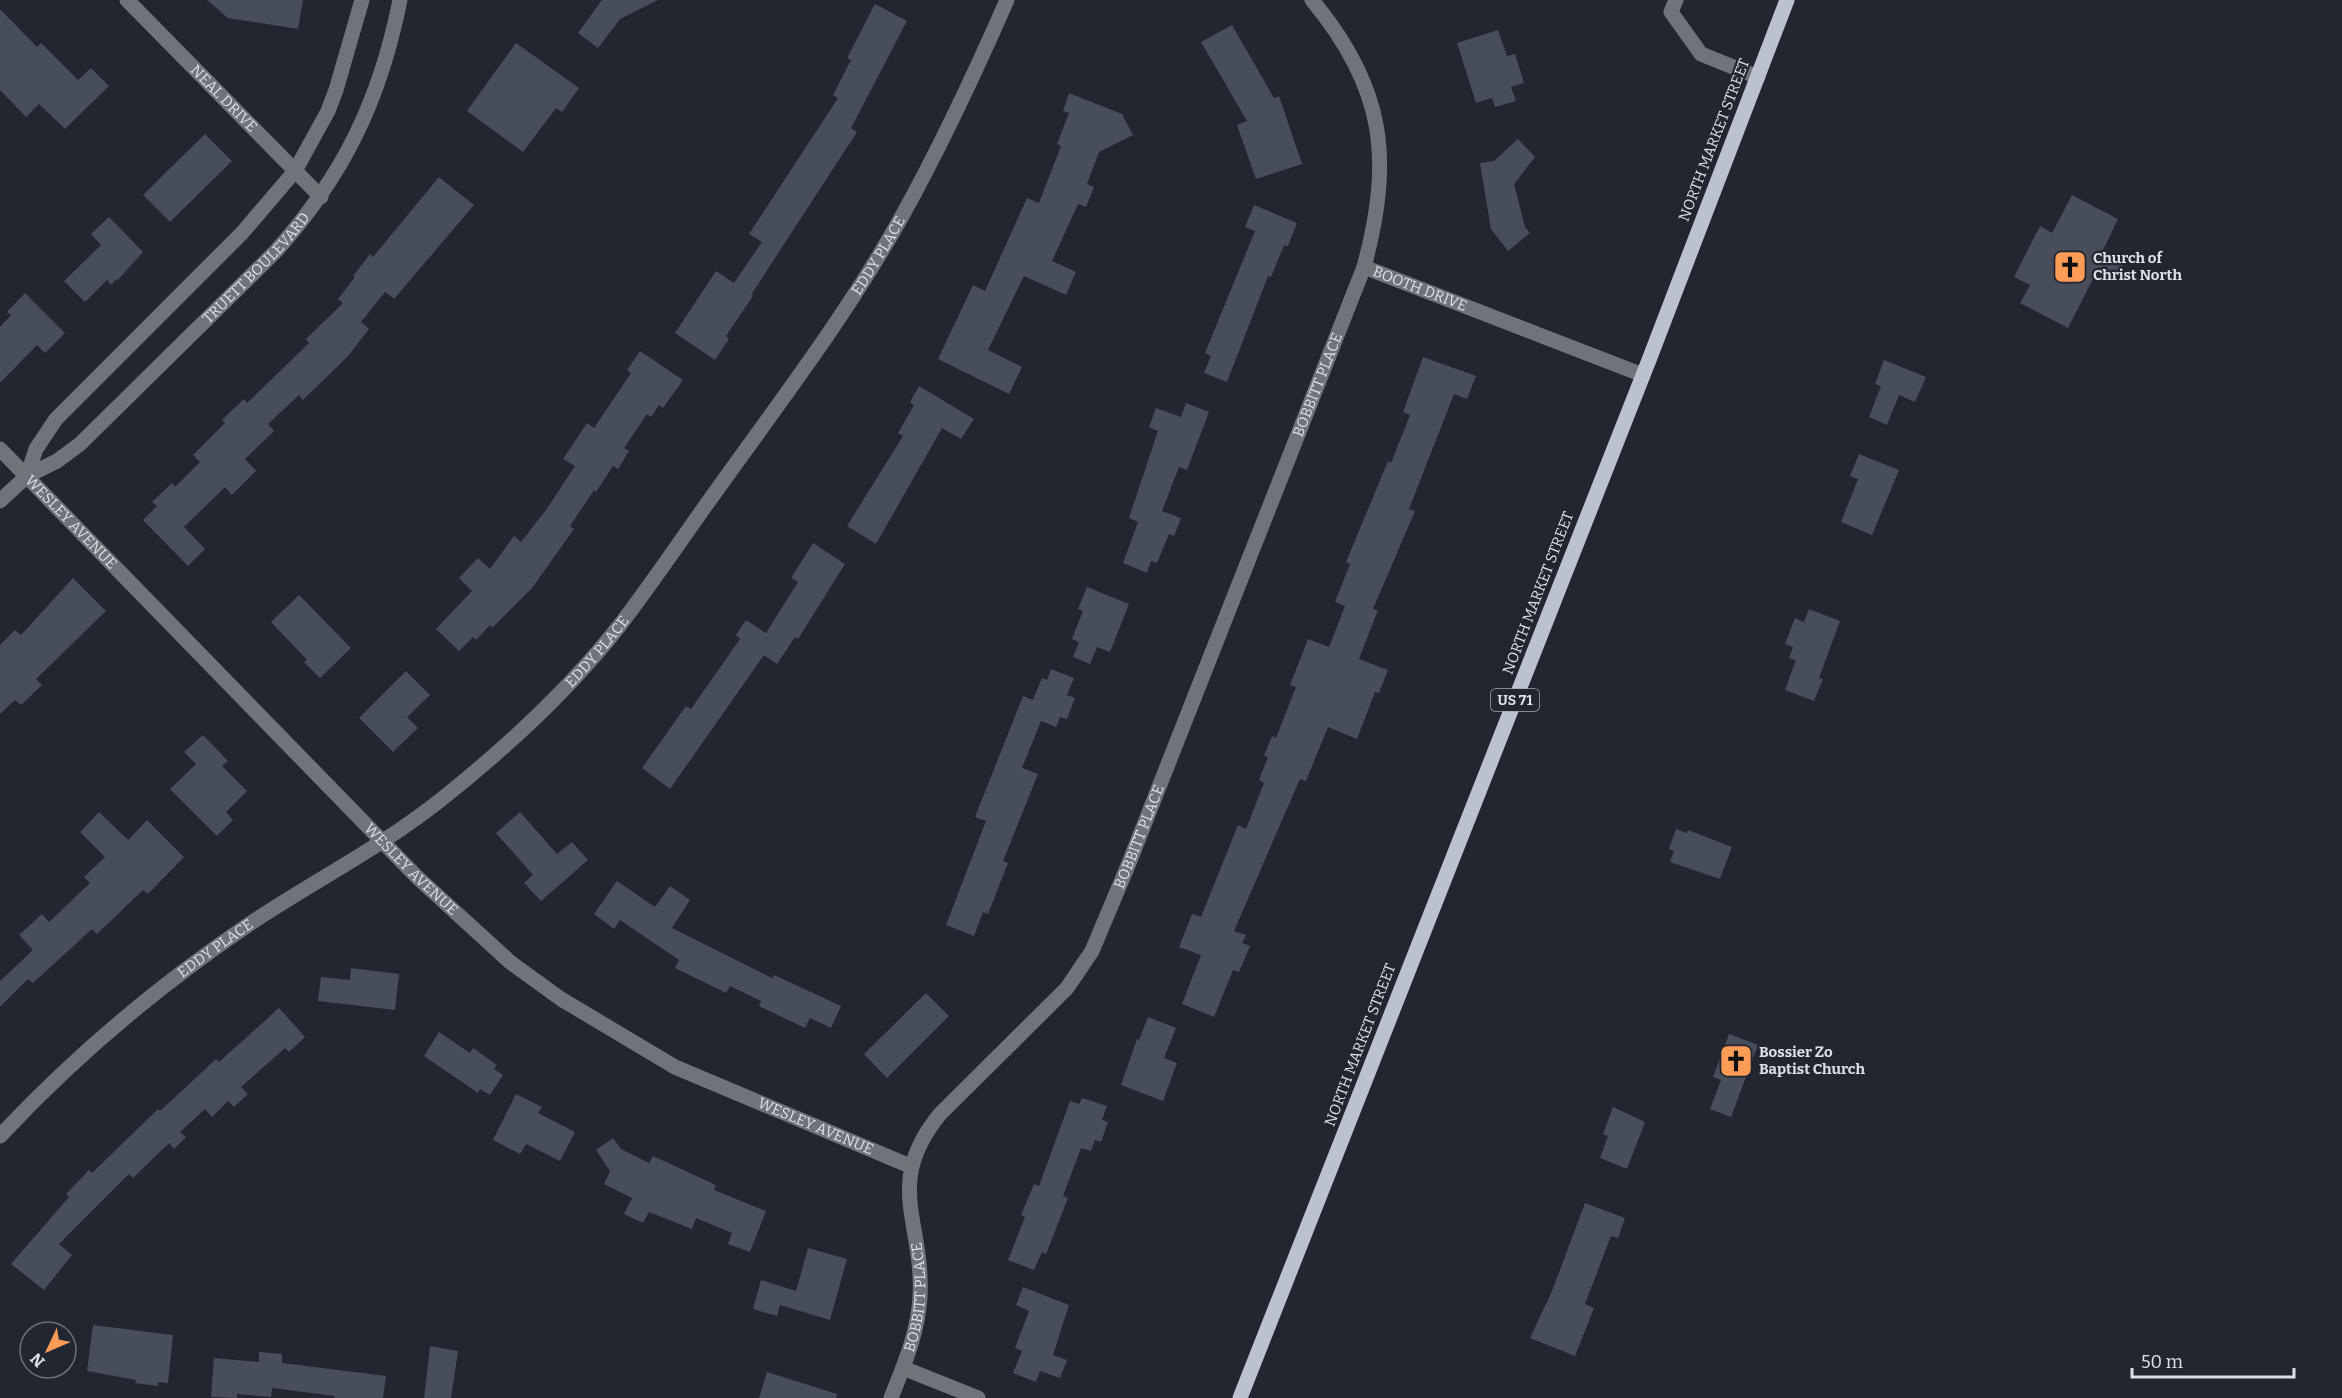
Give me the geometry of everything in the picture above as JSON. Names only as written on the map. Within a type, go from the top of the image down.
[{"type":"main road","name":"NORTH MARKET STREET","points":[[1240,1398],[1643,375],[1787,0]]},
{"type":"street","name":"NEAL DRIVE","points":[[127,0],[321,197]]},
{"type":"street","name":"TRUETT BOULEVARD","points":[[27,476],[36,449],[56,419],[242,233],[295,171],[328,111],[362,0]]},
{"type":"street","name":"TRUETT BOULEVARD","points":[[0,501],[27,476],[57,461],[80,444],[276,251],[321,197],[354,142],[368,111],[380,80],[400,0]]},
{"type":"street","name":"EDDY PLACE","points":[[0,1136],[25,1109],[129,1014],[175,977],[247,926],[383,841],[439,802],[503,748],[563,690],[619,626],[777,406],[900,220],[946,132],[1007,0]]},
{"type":"street","name":"BOOTH DRIVE","points":[[1312,0],[1349,52],[1373,109],[1380,145],[1380,196],[1364,267],[1643,375]]},
{"type":"street","points":[[1676,0],[1671,12],[1701,54],[1758,77]]},
{"type":"street","name":"BOBBITT PLACE","points":[[891,1398],[910,1352],[920,1298],[920,1264],[909,1206],[910,1166],[924,1133],[940,1114],[1066,988],[1092,951],[1129,863],[1364,267]]},
{"type":"street","name":"WESLEY AVENUE","points":[[0,448],[462,921],[510,962],[561,999],[614,1033],[675,1067],[739,1096],[910,1166]]},
{"type":"street","name":"BOBBITT PLACE","points":[[903,1368],[978,1398]]},
{"type":"building","points":[[207,0],[303,0],[298,29],[228,18]]},
{"type":"building","points":[[602,0],[658,0],[620,19],[598,48],[578,33]]},
{"type":"building","points":[[875,4],[907,21],[851,128],[857,132],[751,295],[753,296],[726,336],[729,339],[715,360],[675,333],[716,271],[734,283],[762,242],[749,234],[838,98],[833,95],[851,60],[847,58]]},
{"type":"building","points":[[0,9],[37,47],[41,43],[78,80],[91,68],[109,86],[65,129],[39,104],[26,117],[0,90]]},
{"type":"building","points":[[1232,25],[1274,98],[1279,96],[1302,164],[1256,179],[1237,125],[1247,121],[1201,42]]},
{"type":"building","points":[[1498,30],[1507,56],[1515,54],[1524,83],[1511,87],[1516,101],[1495,107],[1492,98],[1476,103],[1457,43]]},
{"type":"building","points":[[516,43],[579,88],[562,112],[556,108],[523,152],[467,111]]},
{"type":"building","points":[[1069,93],[1122,114],[1133,135],[1099,152],[1087,184],[1094,187],[1086,207],[1078,204],[1052,261],[1076,272],[1066,295],[1024,276],[988,350],[1022,367],[1009,394],[938,359],[973,285],[985,291],[1027,198],[1039,203],[1061,146],[1057,144],[1069,113],[1063,111]]},
{"type":"building","points":[[205,134],[232,161],[170,222],[143,195]]},
{"type":"building","points":[[1518,139],[1535,157],[1514,184],[1525,227],[1530,233],[1508,251],[1491,229],[1480,163],[1494,161]]},
{"type":"building","points":[[439,177],[474,205],[394,299],[385,292],[361,322],[369,329],[348,356],[303,400],[299,395],[268,424],[274,431],[245,459],[256,471],[232,495],[225,487],[184,527],[205,549],[188,566],[143,520],[157,506],[152,502],[172,483],[175,487],[200,462],[193,455],[225,423],[222,420],[244,399],[247,403],[309,343],[306,339],[343,303],[338,299],[370,254],[373,257]]},
{"type":"building","name":"Church of Christ North","points":[[2072,195],[2118,219],[2103,250],[2125,261],[2114,283],[2096,273],[2068,328],[2020,303],[2030,285],[2014,277],[2040,226],[2052,233]]},
{"type":"building","points":[[1254,205],[1297,223],[1288,246],[1284,245],[1271,277],[1268,276],[1227,382],[1204,373],[1211,356],[1205,353],[1255,231],[1245,227]]},
{"type":"building","points":[[109,217],[143,252],[117,281],[116,279],[111,285],[107,280],[85,302],[64,281],[101,245],[91,234]]},
{"type":"building","points":[[25,293],[65,333],[45,353],[37,345],[0,383],[0,327],[11,315],[7,312]]},
{"type":"building","points":[[640,351],[683,380],[663,408],[659,405],[651,417],[647,414],[624,448],[629,451],[618,469],[613,466],[596,492],[594,490],[570,526],[574,529],[532,588],[492,628],[490,625],[476,640],[473,637],[459,651],[436,629],[472,591],[459,578],[478,558],[490,569],[514,536],[521,542],[546,510],[575,466],[563,459],[587,423],[594,428],[631,373],[627,370]]},
{"type":"building","points":[[1423,357],[1476,376],[1467,399],[1454,394],[1409,509],[1415,511],[1373,609],[1378,610],[1359,659],[1388,670],[1379,693],[1375,692],[1357,739],[1328,727],[1306,781],[1300,779],[1234,931],[1246,935],[1242,943],[1250,946],[1239,972],[1233,970],[1214,1017],[1182,1004],[1201,955],[1179,947],[1192,914],[1201,917],[1238,825],[1246,829],[1264,783],[1259,780],[1268,757],[1264,756],[1272,736],[1276,738],[1296,687],[1290,685],[1308,639],[1329,647],[1345,606],[1335,602],[1350,564],[1346,562],[1388,461],[1391,463],[1410,415],[1403,412]]},
{"type":"building","points":[[1884,360],[1926,377],[1915,402],[1899,395],[1887,425],[1869,417],[1881,386],[1875,384]]},
{"type":"building","points":[[919,386],[974,419],[961,439],[942,428],[876,544],[847,526],[903,436],[898,433],[914,405],[910,402]]},
{"type":"building","points":[[1186,403],[1209,412],[1187,470],[1179,467],[1162,511],[1181,518],[1174,536],[1169,534],[1157,563],[1151,561],[1147,573],[1123,563],[1138,522],[1129,518],[1158,431],[1149,427],[1156,408],[1181,417]]},
{"type":"building","points":[[1859,454],[1899,470],[1872,535],[1841,522],[1858,479],[1850,476]]},
{"type":"building","points":[[813,543],[845,564],[798,639],[795,637],[777,664],[764,655],[670,789],[642,768],[686,706],[691,709],[740,639],[736,635],[746,620],[766,633],[798,582],[791,578]]},
{"type":"building","points":[[73,578],[106,611],[36,679],[42,685],[21,705],[15,700],[0,714],[0,645],[15,630],[21,635]]},
{"type":"building","points":[[1087,587],[1129,604],[1110,652],[1097,647],[1090,664],[1073,657],[1079,642],[1072,639],[1083,611],[1078,609]]},
{"type":"building","points":[[299,595],[351,648],[320,678],[304,662],[307,660],[271,622]]},
{"type":"building","points":[[1809,609],[1840,621],[1819,678],[1823,679],[1814,701],[1785,690],[1796,660],[1789,658],[1793,647],[1785,644],[1795,618],[1804,622]]},
{"type":"building","points":[[1051,669],[1074,678],[1067,695],[1075,698],[1067,719],[1060,717],[1056,727],[1041,721],[1022,768],[1038,774],[1003,861],[1008,863],[988,914],[983,912],[974,936],[946,925],[986,821],[975,817],[1023,696],[1033,700],[1042,678],[1047,680]]},
{"type":"building","points":[[406,671],[430,695],[407,717],[418,728],[393,752],[359,718]]},
{"type":"building","points":[[203,735],[228,761],[222,766],[247,791],[226,812],[233,820],[217,836],[170,789],[196,764],[184,752]]},
{"type":"building","points":[[99,812],[128,840],[147,820],[184,857],[148,894],[143,890],[97,934],[92,929],[33,983],[28,979],[0,1007],[0,981],[33,950],[19,935],[42,914],[49,922],[90,883],[84,877],[105,857],[80,832]]},
{"type":"building","points":[[520,812],[557,854],[572,842],[588,860],[541,901],[524,883],[533,875],[496,833]]},
{"type":"building","points":[[1676,829],[1687,833],[1688,830],[1732,847],[1720,879],[1670,862],[1674,851],[1669,849]]},
{"type":"building","points":[[617,881],[655,907],[670,886],[690,900],[672,928],[772,978],[774,975],[841,1006],[831,1028],[810,1018],[805,1028],[759,1006],[761,1001],[730,986],[726,993],[675,968],[679,960],[620,920],[614,929],[594,914]]},
{"type":"building","points":[[351,968],[399,974],[395,1010],[318,1001],[321,977],[350,980]]},
{"type":"building","points":[[926,993],[949,1016],[887,1078],[864,1054]]},
{"type":"building","points":[[279,1008],[305,1037],[289,1052],[285,1048],[241,1087],[248,1094],[234,1107],[228,1101],[212,1117],[205,1109],[180,1132],[186,1137],[174,1149],[169,1143],[133,1178],[129,1174],[59,1244],[72,1255],[44,1290],[11,1264],[69,1197],[66,1194],[89,1170],[92,1173],[158,1109],[160,1111],[216,1059],[219,1062]]},
{"type":"building","points":[[1148,1017],[1176,1028],[1164,1058],[1177,1063],[1163,1101],[1121,1085],[1137,1039],[1139,1040]]},
{"type":"building","points":[[439,1032],[470,1053],[473,1048],[497,1065],[494,1069],[503,1075],[490,1095],[480,1089],[478,1093],[424,1056]]},
{"type":"building","name":"Bossier Zo Baptist Church","points":[[1729,1034],[1758,1045],[1731,1117],[1710,1109],[1721,1080],[1713,1077]]},
{"type":"building","points":[[516,1094],[542,1107],[538,1113],[575,1132],[560,1161],[526,1144],[520,1154],[493,1140]]},
{"type":"building","points":[[1082,1098],[1107,1106],[1102,1120],[1108,1122],[1101,1142],[1095,1140],[1091,1151],[1081,1148],[1063,1196],[1068,1198],[1046,1254],[1042,1252],[1034,1270],[1008,1260],[1025,1217],[1021,1215],[1034,1184],[1039,1186],[1070,1101],[1079,1104]]},
{"type":"building","points":[[1613,1107],[1645,1122],[1627,1169],[1600,1158],[1608,1136],[1603,1134]]},
{"type":"building","points":[[613,1138],[621,1149],[649,1163],[653,1156],[716,1185],[714,1190],[766,1211],[750,1252],[728,1244],[732,1233],[696,1218],[692,1229],[649,1212],[643,1223],[624,1214],[632,1198],[604,1184],[610,1171],[596,1150]]},
{"type":"building","points":[[1585,1203],[1625,1218],[1618,1238],[1611,1236],[1585,1304],[1594,1308],[1575,1356],[1530,1338],[1552,1291]]},
{"type":"building","points":[[808,1248],[847,1259],[830,1320],[780,1305],[777,1316],[753,1309],[761,1280],[796,1291]]},
{"type":"building","points":[[1023,1287],[1069,1305],[1053,1355],[1067,1360],[1060,1378],[1040,1371],[1036,1382],[1013,1373],[1022,1351],[1015,1348],[1029,1311],[1016,1305]]},
{"type":"building","points":[[93,1325],[173,1335],[168,1383],[158,1382],[158,1386],[135,1383],[136,1380],[87,1371]]},
{"type":"building","points":[[430,1346],[458,1351],[451,1398],[424,1398]]},
{"type":"building","points":[[259,1352],[282,1354],[282,1363],[386,1376],[383,1398],[334,1398],[335,1396],[272,1388],[271,1397],[237,1394],[237,1398],[211,1397],[214,1358],[259,1362]]},
{"type":"building","points":[[767,1372],[837,1394],[836,1398],[759,1398]]},
{"type":"place","name":"Church of Christ North","points":[[2070,267]]},
{"type":"place","name":"Bossier Zo Baptist Church","points":[[1736,1061]]}]
